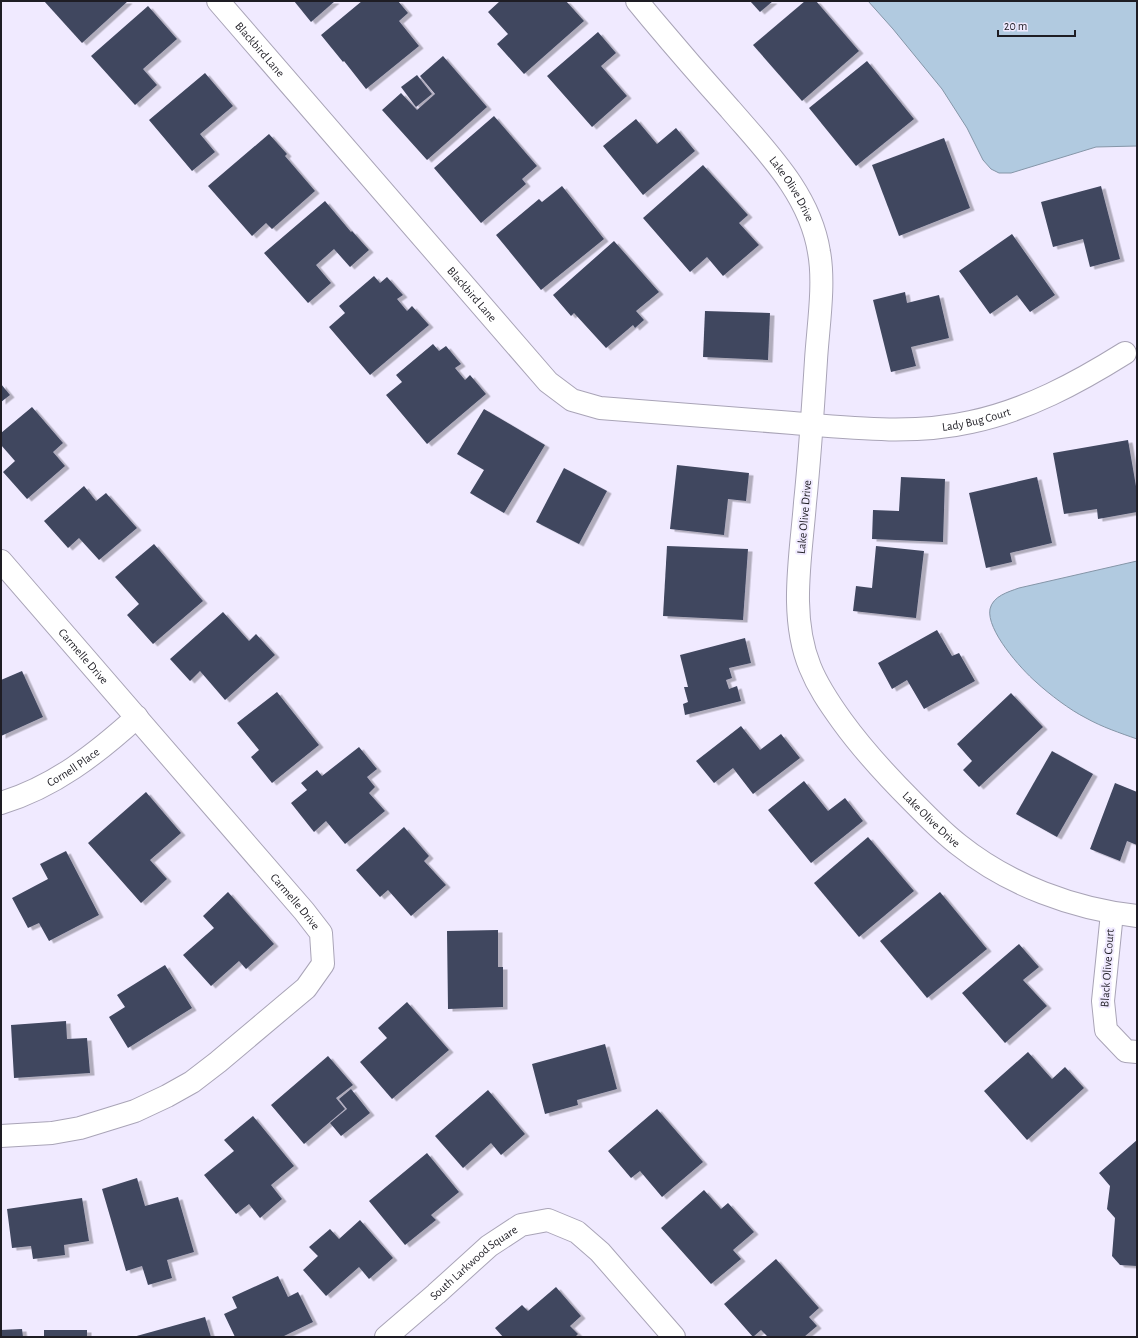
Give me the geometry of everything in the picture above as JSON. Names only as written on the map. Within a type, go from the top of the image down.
[{"type":"street","name":"Blackbird Lane","points":[[218,1],[548,382],[572,400],[600,408],[812,425]]},
{"type":"street","name":"Lake Olive Drive","points":[[637,1],[782,171],[799,196],[812,223],[819,252],[821,282],[798,607],[801,634],[808,664],[821,692],[857,742],[883,772],[959,846],[997,870],[1036,890],[1064,901],[1112,913],[1137,916]]},
{"type":"street","name":"Lady Bug Court","points":[[812,425],[906,430],[938,428],[970,422],[1003,414],[1038,400],[1069,386],[1125,353]]},
{"type":"street","name":"Carmelle Drive","points":[[1,561],[304,911],[321,933],[323,964],[306,988],[218,1062],[192,1082],[167,1096],[135,1111],[80,1128],[52,1133],[1,1136]]},
{"type":"street","name":"Cornell Place","points":[[1,803],[37,789],[61,777],[89,758],[137,718]]},
{"type":"street","name":"Black Olive Court","points":[[1112,913],[1103,1002],[1106,1030],[1126,1051],[1137,1052]]},
{"type":"street","name":"South Larkwood Square","points":[[386,1337],[489,1246],[521,1225],[548,1220],[577,1232],[600,1252],[674,1337]]},
{"type":"water","points":[[868,1],[1137,1],[1137,146],[1096,147],[1011,173],[999,173],[991,169],[983,160],[967,128],[942,89]]},
{"type":"water","points":[[1137,561],[1137,739],[1105,727],[1080,715],[1041,687],[1014,659],[999,638],[990,618],[990,609],[994,601],[998,598],[1019,588]]},
{"type":"building","points":[[44,1],[128,1],[82,43]]},
{"type":"building","points":[[294,1],[335,1],[311,22]]},
{"type":"building","points":[[362,1],[398,1],[408,13],[399,21],[419,46],[366,89],[321,35]]},
{"type":"building","points":[[500,1],[566,1],[584,21],[524,74],[497,44],[508,34],[488,12]]},
{"type":"building","points":[[750,1],[773,1],[760,12]]},
{"type":"building","points":[[805,1],[816,1],[859,51],[802,101],[753,45]]},
{"type":"building","points":[[148,6],[177,39],[143,69],[157,85],[135,105],[91,56]]},
{"type":"building","points":[[598,32],[616,53],[601,66],[627,96],[592,127],[547,76]]},
{"type":"building","points":[[443,56],[487,107],[427,160],[382,110],[401,93],[417,110],[435,94],[420,76]]},
{"type":"building","points":[[867,61],[914,119],[856,166],[809,108]]},
{"type":"building","points":[[205,73],[233,106],[200,134],[215,152],[192,171],[149,120]]},
{"type":"building","points":[[417,75],[432,94],[416,107],[401,87]]},
{"type":"building","points":[[494,116],[537,166],[522,179],[526,184],[481,223],[434,168]]},
{"type":"building","points":[[636,119],[657,144],[676,128],[695,151],[643,195],[603,146]]},
{"type":"building","points":[[269,134],[287,154],[285,156],[315,191],[272,229],[266,223],[252,236],[208,186]]},
{"type":"building","points":[[944,138],[970,208],[899,236],[872,165]]},
{"type":"building","points":[[703,165],[748,215],[739,223],[759,245],[723,276],[707,257],[690,272],[643,218]]},
{"type":"building","points":[[562,186],[604,239],[541,290],[496,235],[539,199],[542,202]]},
{"type":"building","points":[[1101,186],[1120,259],[1090,267],[1083,239],[1053,247],[1041,202]]},
{"type":"building","points":[[325,201],[351,232],[352,231],[369,250],[350,267],[334,249],[316,265],[331,283],[308,303],[264,253]]},
{"type":"building","points":[[1012,234],[1055,295],[1030,312],[1017,295],[990,314],[959,271]]},
{"type":"building","points":[[614,241],[659,292],[636,311],[644,320],[635,328],[633,325],[606,348],[574,313],[571,316],[553,295]]},
{"type":"building","points":[[374,276],[380,283],[387,277],[403,295],[397,299],[407,311],[412,306],[429,325],[370,375],[329,327],[345,313],[339,306]]},
{"type":"building","points":[[905,292],[907,303],[939,295],[949,338],[911,347],[916,366],[891,372],[873,300]]},
{"type":"building","points":[[705,311],[770,313],[768,360],[703,357]]},
{"type":"building","points":[[433,344],[439,351],[446,346],[461,364],[455,368],[465,380],[470,375],[486,394],[427,444],[386,395],[402,382],[396,375]]},
{"type":"building","points":[[1,384],[10,395],[1,402]]},
{"type":"building","points":[[32,407],[63,443],[53,452],[65,466],[27,499],[3,472],[15,461],[1,445],[1,433]]},
{"type":"building","points":[[484,409],[545,445],[504,513],[470,493],[484,470],[457,454]]},
{"type":"building","points":[[1128,440],[1137,492],[1137,512],[1098,519],[1097,509],[1064,514],[1053,453]]},
{"type":"building","points":[[677,465],[749,473],[746,501],[728,499],[724,535],[670,529]]},
{"type":"building","points":[[564,468],[607,491],[579,544],[536,522]]},
{"type":"building","points":[[901,477],[945,479],[943,542],[872,539],[873,510],[899,511]]},
{"type":"building","points":[[1037,477],[1052,543],[1010,553],[1012,562],[986,568],[969,493]]},
{"type":"building","points":[[84,486],[96,501],[106,493],[137,528],[99,560],[79,538],[68,548],[44,521]]},
{"type":"building","points":[[154,544],[203,601],[153,644],[127,615],[139,604],[115,577]]},
{"type":"building","points":[[667,546],[748,549],[743,620],[663,616]]},
{"type":"building","points":[[876,546],[924,551],[916,618],[853,611],[856,586],[872,588]]},
{"type":"building","points":[[223,612],[249,641],[256,634],[275,655],[225,700],[200,671],[190,681],[170,659]]},
{"type":"building","points":[[937,630],[952,656],[959,653],[975,681],[924,709],[907,680],[892,689],[878,663]]},
{"type":"building","points":[[745,638],[751,663],[729,668],[732,678],[726,680],[729,689],[737,686],[741,701],[685,715],[683,704],[688,702],[684,687],[688,687],[680,655]]},
{"type":"building","points":[[22,671],[43,717],[1,736],[1,680]]},
{"type":"building","points":[[277,692],[319,745],[272,783],[251,757],[259,750],[237,723]]},
{"type":"building","points":[[1011,693],[1043,727],[979,787],[963,770],[972,761],[957,744]]},
{"type":"building","points":[[741,726],[760,750],[781,734],[800,758],[753,794],[733,768],[714,783],[696,761]]},
{"type":"building","points":[[359,747],[377,769],[367,777],[375,787],[369,793],[385,811],[345,844],[326,821],[314,832],[291,803],[307,790],[301,783],[317,770],[322,776]]},
{"type":"building","points":[[1052,751],[1093,774],[1057,837],[1016,814]]},
{"type":"building","points":[[804,781],[828,811],[845,798],[863,821],[811,863],[768,810]]},
{"type":"building","points":[[1115,783],[1137,792],[1137,845],[1127,841],[1120,861],[1090,849]]},
{"type":"building","points":[[146,792],[181,833],[150,860],[167,879],[141,903],[88,843]]},
{"type":"building","points":[[404,827],[429,856],[424,861],[446,885],[411,916],[388,890],[380,897],[356,870]]},
{"type":"building","points":[[868,837],[914,891],[859,937],[814,883]]},
{"type":"building","points":[[66,851],[99,915],[49,941],[39,923],[28,928],[12,898],[48,879],[40,864]]},
{"type":"building","points":[[228,892],[274,944],[246,969],[239,961],[211,986],[183,955],[214,928],[203,916]]},
{"type":"building","points":[[940,892],[987,949],[927,998],[880,941]]},
{"type":"building","points":[[498,930],[498,967],[503,967],[503,1007],[448,1009],[447,931]]},
{"type":"building","points":[[1019,944],[1039,967],[1023,980],[1047,1006],[1005,1043],[962,993]]},
{"type":"building","points":[[165,965],[192,1008],[128,1048],[109,1017],[125,1007],[117,995]]},
{"type":"building","points":[[407,1002],[449,1050],[392,1099],[360,1062],[387,1038],[378,1028]]},
{"type":"building","points":[[66,1021],[67,1039],[87,1038],[90,1073],[14,1078],[11,1025]]},
{"type":"building","points":[[605,1044],[617,1089],[577,1100],[578,1105],[545,1114],[532,1064]]},
{"type":"building","points":[[1028,1052],[1052,1079],[1065,1067],[1084,1088],[1027,1140],[984,1091]]},
{"type":"building","points":[[328,1056],[353,1085],[336,1098],[345,1109],[304,1144],[271,1105]]},
{"type":"building","points":[[351,1089],[370,1113],[341,1136],[330,1123],[347,1109],[339,1099]]},
{"type":"building","points":[[488,1090],[525,1134],[501,1155],[491,1143],[463,1168],[435,1136]]},
{"type":"building","points":[[657,1109],[703,1162],[662,1197],[640,1171],[631,1178],[608,1151]]},
{"type":"building","points":[[253,1116],[294,1166],[271,1185],[282,1199],[260,1218],[249,1204],[236,1214],[204,1175],[234,1151],[224,1140]]},
{"type":"building","points":[[1137,1140],[1137,1266],[1120,1265],[1112,1256],[1115,1218],[1107,1209],[1110,1186],[1099,1173]]},
{"type":"building","points":[[427,1153],[459,1192],[431,1215],[436,1220],[405,1245],[369,1201]]},
{"type":"building","points":[[137,1178],[145,1206],[178,1197],[194,1252],[167,1260],[172,1278],[148,1285],[142,1266],[126,1271],[102,1189]]},
{"type":"building","points":[[704,1190],[721,1209],[728,1203],[754,1232],[733,1250],[741,1259],[711,1284],[661,1228]]},
{"type":"building","points":[[82,1198],[89,1241],[64,1245],[65,1255],[33,1259],[31,1246],[12,1248],[7,1209]]},
{"type":"building","points":[[360,1220],[393,1258],[369,1279],[359,1267],[326,1296],[303,1270],[318,1256],[309,1247],[330,1229],[339,1239]]},
{"type":"building","points":[[776,1259],[819,1308],[809,1317],[817,1326],[804,1337],[768,1337],[761,1330],[753,1337],[724,1304]]},
{"type":"building","points":[[278,1276],[288,1297],[298,1292],[313,1322],[282,1337],[235,1337],[224,1314],[237,1308],[232,1297]]},
{"type":"building","points":[[556,1287],[581,1316],[570,1326],[578,1334],[575,1337],[503,1337],[495,1328],[522,1305],[528,1311]]},
{"type":"building","points":[[205,1317],[211,1337],[133,1337]]},
{"type":"building","points":[[22,1329],[23,1337],[1,1337],[1,1330]]},
{"type":"building","points":[[44,1330],[87,1330],[87,1337],[44,1337]]}]
